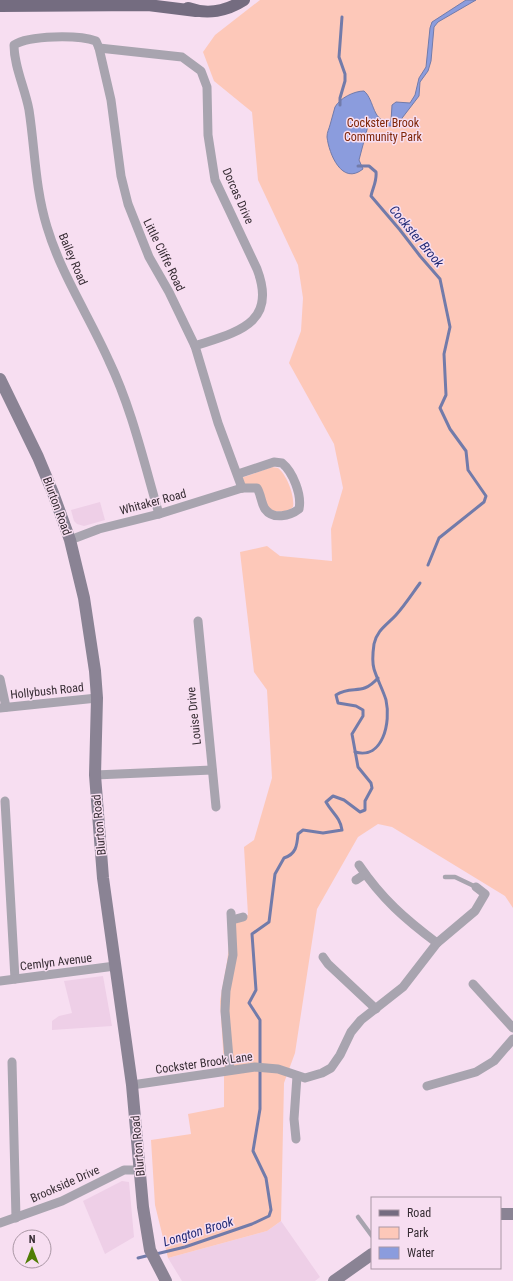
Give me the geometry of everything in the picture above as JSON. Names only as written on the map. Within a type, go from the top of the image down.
[{"type":"main road","points":[[171,0],[178,5],[196,11]]},
{"type":"main road","points":[[2,6],[148,5],[196,11],[221,10],[244,0]]},
{"type":"street","name":"Bailey Road","points":[[99,48],[96,41],[87,38],[44,37],[20,41],[14,45],[14,55],[28,107],[40,203],[57,257],[109,360],[121,389],[159,514]]},
{"type":"street","name":"Little Cliffe Road","points":[[99,48],[111,100],[121,176],[128,204],[149,257],[169,292],[195,346],[218,423],[242,488]]},
{"type":"street","name":"Dorcas Drive","points":[[99,48],[182,57],[201,71],[207,87],[208,135],[215,180],[257,269],[263,284],[264,296],[262,307],[258,315],[249,326],[235,333],[195,346]]},
{"type":"street","name":"Blurton Road","points":[[1,382],[38,457],[70,540],[84,598],[95,671],[97,698],[95,775],[103,878],[132,1085],[143,1206],[152,1255],[166,1281]]},
{"type":"street","points":[[238,474],[274,462],[282,463],[290,471],[298,493],[299,509],[285,515],[272,514],[264,508],[257,488],[242,488]]},
{"type":"street","name":"Whitaker Road","points":[[70,540],[98,529],[159,514],[242,488]]},
{"type":"street","name":"Louise Drive","points":[[198,621],[216,807]]},
{"type":"street","points":[[0,679],[3,707]]},
{"type":"street","name":"Hollybush Road","points":[[3,707],[97,698]]},
{"type":"street","points":[[95,775],[212,770]]},
{"type":"street","points":[[5,801],[15,979]]},
{"type":"street","points":[[359,865],[364,874],[399,914],[437,943]]},
{"type":"street","points":[[356,880],[364,874]]},
{"type":"street","name":"Cockster Brook Lane","points":[[132,1085],[255,1067],[278,1069],[305,1078],[322,1073],[331,1068],[340,1055],[351,1032],[361,1020],[403,987],[437,943],[475,910],[485,894],[476,887]]},
{"type":"street","points":[[230,1070],[225,1011],[226,990],[233,955],[231,917],[243,917]]},
{"type":"street","points":[[324,964],[376,1009]]},
{"type":"street","name":"Cemlyn Avenue","points":[[0,981],[115,966]]},
{"type":"street","points":[[473,984],[513,1028]]},
{"type":"street","points":[[427,1086],[476,1072],[494,1061],[513,1039]]},
{"type":"street","points":[[12,1062],[16,1218]]},
{"type":"street","points":[[296,1139],[294,1119],[297,1076]]},
{"type":"street","name":"Brookside Drive","points":[[0,1223],[62,1201],[124,1170],[140,1170]]},
{"type":"street","points":[[501,1214],[513,1214]]},
{"type":"street","points":[[334,1281],[371,1255]]},
{"type":"lane","name":"Cockster Brook Lane","points":[[445,877],[455,877],[476,887]]},
{"type":"lane","points":[[358,1217],[371,1235]]},
{"type":"shaded area","points":[[100,502],[105,520],[84,526],[77,524],[74,521],[71,510]]},
{"type":"shaded area","points":[[103,976],[112,1026],[52,1030],[52,1021],[59,1016],[72,1013],[64,981]]},
{"type":"shaded area","points":[[122,1181],[129,1182],[134,1237],[105,1254],[83,1201]]},
{"type":"shaded area","points":[[281,1221],[320,1277],[315,1281],[182,1281],[168,1258],[267,1231]]},
{"type":"green space","name":"Cockster Brook Community Park","points":[[260,0],[513,0],[513,908],[505,896],[392,827],[378,824],[358,837],[317,909],[295,1053],[284,1083],[281,1221],[267,1231],[168,1258],[155,1205],[151,1140],[191,1134],[188,1114],[224,1107],[224,1065],[220,1001],[230,937],[228,917],[248,915],[244,847],[254,840],[272,778],[267,690],[254,672],[240,552],[267,546],[280,556],[332,561],[331,529],[343,488],[334,444],[289,363],[301,331],[303,298],[298,265],[258,180],[252,112],[214,81],[203,52],[215,35]]},
{"type":"green space","points":[[272,467],[278,468],[281,471],[290,486],[293,497],[293,507],[287,511],[281,512],[268,510],[261,491],[244,485],[241,478]]},
{"type":"water","points":[[466,0],[476,0],[438,22],[434,27],[431,61],[428,71],[420,82],[419,96],[396,126],[387,126],[373,120],[369,122],[359,160],[363,169],[356,173],[349,174],[343,171],[334,159],[327,137],[334,109],[337,104],[356,92],[364,91],[368,95],[374,110],[380,119],[391,121],[392,105],[396,102],[410,103],[415,95],[419,78],[426,67],[432,22]]},
{"type":"waterway","points":[[340,105],[340,98],[345,81],[345,74],[339,57],[342,17]]},
{"type":"waterway","name":"Cockster Brook","points":[[358,166],[369,166],[376,172],[371,196],[440,279],[450,327],[444,354],[446,395],[440,408],[450,429],[466,451],[468,470],[486,496],[484,502],[439,538],[428,565]]},
{"type":"waterway","name":"Cockster Brook","points":[[355,752],[365,753],[372,750],[378,745],[386,728],[386,700],[375,673],[373,663],[375,639],[420,583]]},
{"type":"waterway","points":[[156,1254],[185,1247],[252,1224],[269,1216],[271,1210],[266,1178],[253,1151],[260,1109],[260,1020],[249,1003],[256,990],[252,934],[269,922],[275,874],[284,858],[291,854],[295,849],[298,834],[303,830],[323,833],[342,830],[338,818],[326,802],[333,796],[344,800],[360,812],[365,810],[365,801],[372,788],[371,783],[358,767],[352,734],[363,716],[363,710],[356,706],[338,703],[336,695],[347,690],[362,689],[367,687],[378,678]]},
{"type":"waterway","name":"Longton Brook","points":[[138,1258],[150,1255]]}]
